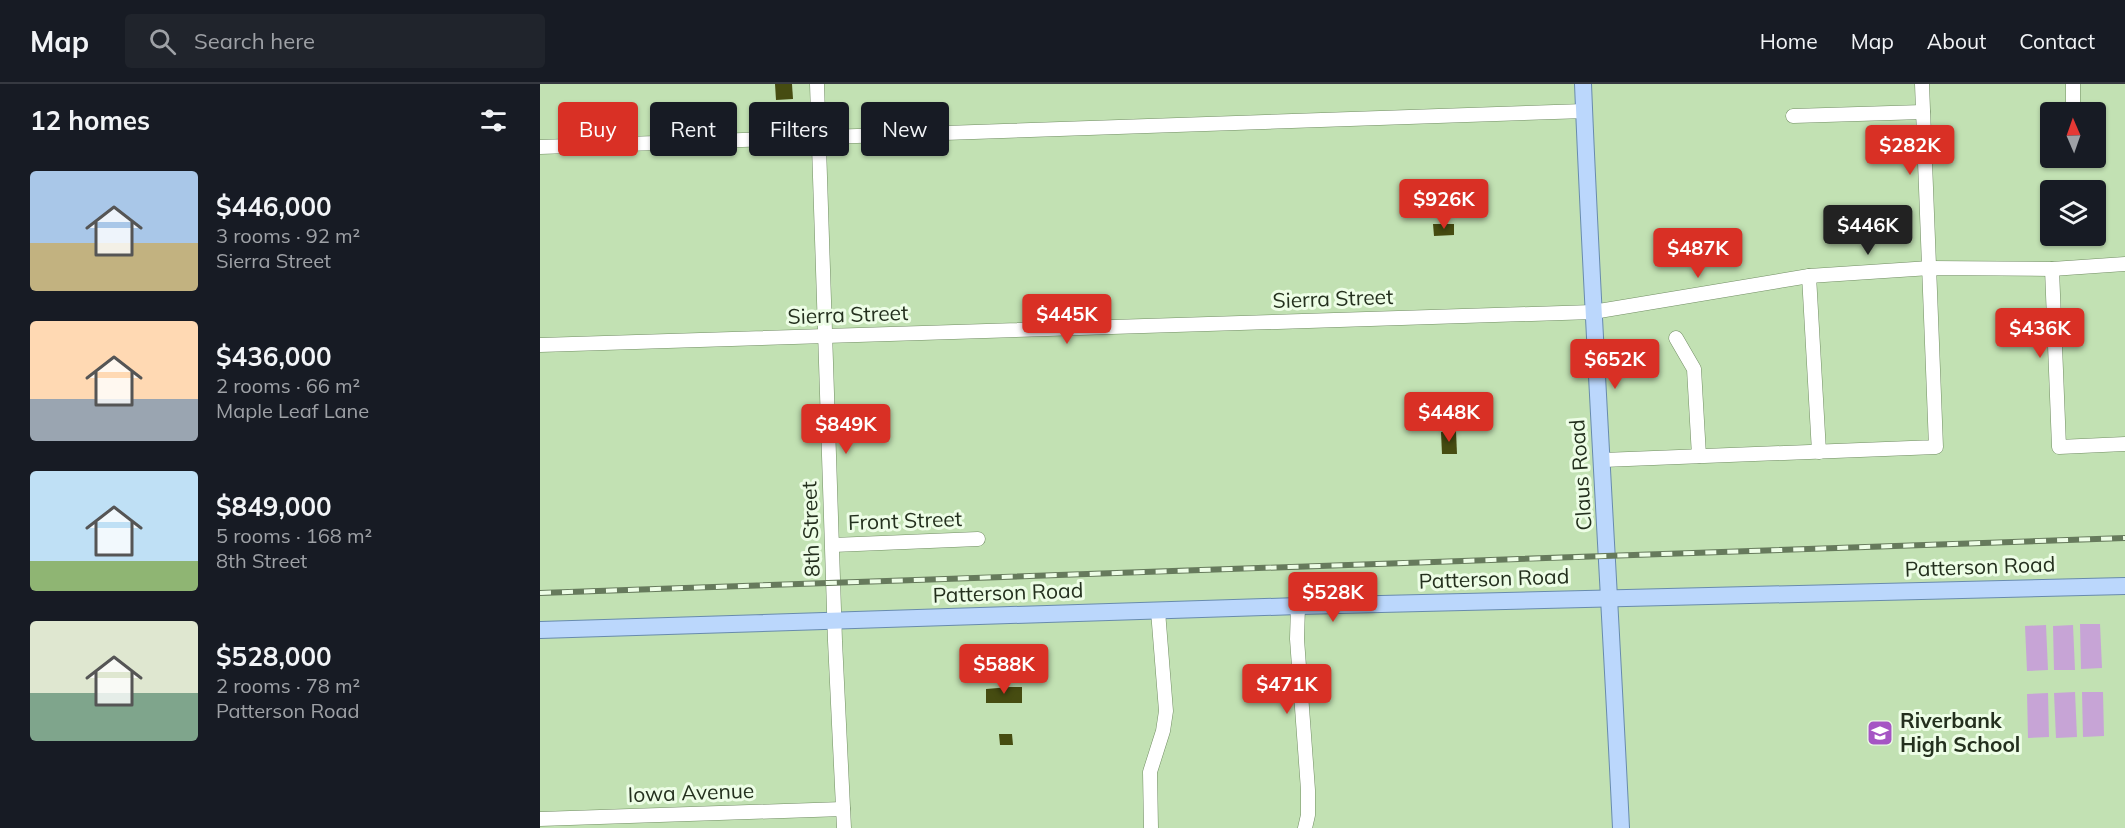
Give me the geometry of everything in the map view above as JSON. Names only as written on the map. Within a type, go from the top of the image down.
[{"type":"main road","name":"Claus Road","points":[[1583,84],[1621,828]]},
{"type":"main road","name":"Patterson Road","points":[[540,630],[1298,606],[2125,586]]},
{"type":"street","name":"8th Street","points":[[817,84],[818,102]]},
{"type":"street","points":[[1603,460],[1936,447],[1922,84]]},
{"type":"street","points":[[2073,84],[2073,102]]},
{"type":"street","points":[[849,136],[1585,111]]},
{"type":"street","points":[[1793,116],[1923,112]]},
{"type":"street","points":[[540,147],[749,140]]},
{"type":"street","name":"8th Street","points":[[820,156],[844,828]]},
{"type":"street","name":"Sierra Street","points":[[540,345],[1593,312],[1809,276],[1930,268],[2052,269],[2125,264]]},
{"type":"street","points":[[2052,269],[2059,447],[2125,444]]},
{"type":"street","points":[[1809,276],[1819,452]]},
{"type":"street","points":[[1676,338],[1694,369],[1699,456]]},
{"type":"street","name":"Front Street","points":[[833,545],[978,539]]},
{"type":"street","points":[[1298,606],[1308,790],[1308,815],[1305,828]]},
{"type":"street","points":[[1151,828],[1150,772],[1155,750],[1163,731],[1166,711],[1158,611]]},
{"type":"street","name":"Iowa Avenue","points":[[540,819],[843,809]]},
{"type":"shaded area","points":[[2080,624],[2100,624],[2102,668],[2081,669]]},
{"type":"shaded area","points":[[2046,625],[2048,670],[2027,671],[2025,626]]},
{"type":"shaded area","points":[[2073,625],[2075,670],[2054,670],[2053,626]]},
{"type":"shaded area","points":[[2075,692],[2077,737],[2056,738],[2054,693]]},
{"type":"shaded area","points":[[2082,692],[2103,692],[2104,736],[2083,737]]},
{"type":"shaded area","points":[[2048,693],[2049,737],[2028,738],[2027,694]]},
{"type":"building","points":[[775,84],[792,84],[793,99],[776,100]]},
{"type":"building","points":[[1433,224],[1454,224],[1454,235],[1434,236]]},
{"type":"building","points":[[1456,431],[1457,454],[1442,454],[1441,432]]},
{"type":"building","points":[[1022,687],[1022,703],[986,703],[986,689]]},
{"type":"building","points":[[999,734],[1012,734],[1013,745],[1000,745]]},
{"type":"railway","points":[[540,593],[2125,538]]},
{"type":"place","name":"Riverbank High School","points":[[1880,733]]}]
